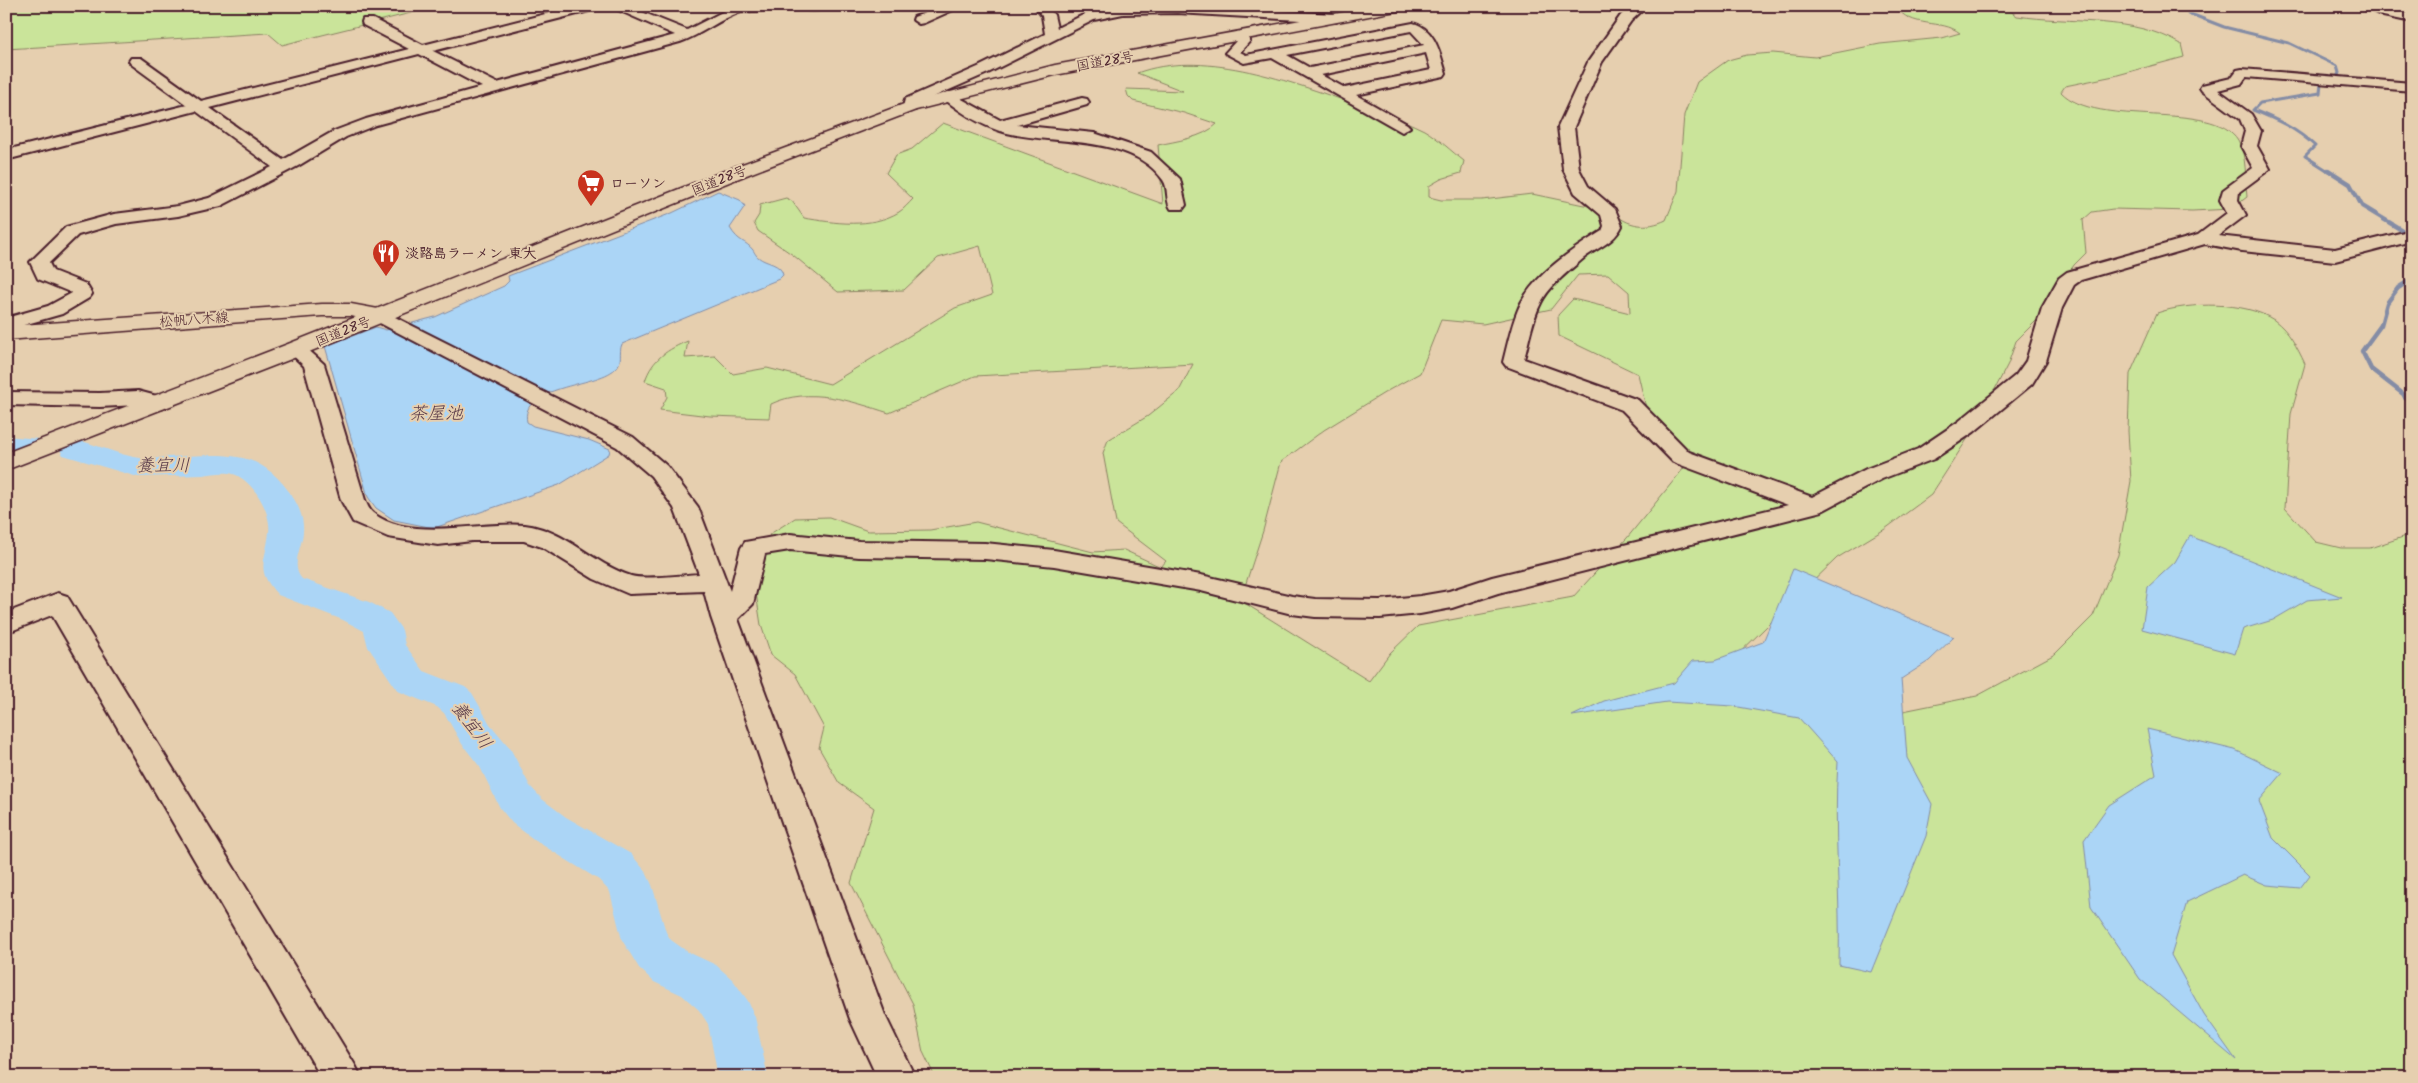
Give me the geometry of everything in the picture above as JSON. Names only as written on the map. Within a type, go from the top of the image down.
[{"type":"main road","name":"国道28号","points":[[6,462],[381,316],[743,170],[910,107],[1055,70],[1401,6]]},
{"type":"main road","name":"松帆八木線","points":[[6,333],[322,310],[351,310],[381,316]]},
{"type":"street","points":[[7,165],[197,103],[593,6]]},
{"type":"street","points":[[615,6],[688,35]]},
{"type":"street","points":[[6,324],[41,316],[70,305],[82,294],[79,288],[45,275],[39,262],[72,231],[114,219],[178,211],[215,202],[340,134],[371,122],[492,87],[688,35],[738,10],[766,6]]},
{"type":"street","points":[[804,6],[822,6]]},
{"type":"street","points":[[919,20],[937,19],[956,6]]},
{"type":"street","points":[[1040,6],[1048,15],[1052,34]]},
{"type":"street","points":[[1641,6],[1626,18],[1595,62],[1566,127],[1566,142],[1572,170],[1581,189],[1609,214],[1613,226],[1609,234],[1578,254],[1541,288],[1528,310],[1513,362],[1572,382],[1630,405],[1681,457],[1813,506]]},
{"type":"street","points":[[2367,6],[2412,18]]},
{"type":"street","points":[[910,107],[910,102],[982,70],[1090,16],[1123,10],[1177,9],[1336,18]]},
{"type":"street","points":[[368,22],[492,87]]},
{"type":"street","points":[[1239,36],[1243,41],[1232,53],[1238,58],[1413,27],[1426,35],[1439,73],[1344,93]]},
{"type":"street","points":[[1308,73],[1431,48]]},
{"type":"street","points":[[1273,53],[1402,127]]},
{"type":"street","points":[[136,61],[197,103],[280,165],[286,164]]},
{"type":"street","points":[[724,617],[740,604],[754,548],[790,542],[859,549],[985,551],[1054,558],[1201,583],[1292,605],[1380,609],[1420,605],[1452,599],[1492,586],[1611,558],[1813,506],[1874,474],[1926,454],[1966,427],[2011,392],[2024,379],[2036,361],[2052,308],[2066,282],[2074,276],[2204,239],[2229,218],[2237,214],[2229,200],[2230,190],[2262,169],[2249,146],[2253,131],[2246,117],[2207,88],[2236,81],[2242,73],[2260,72],[2324,81],[2412,87]]},
{"type":"street","points":[[949,96],[967,110],[1010,129],[1094,138],[1145,155],[1172,179],[1177,205]]},
{"type":"street","points":[[1000,125],[1082,102]]},
{"type":"street","points":[[2204,239],[2242,246],[2334,255],[2412,235]]},
{"type":"street","points":[[381,316],[625,442],[659,471],[686,507],[715,582],[724,617],[868,1019],[896,1077]]},
{"type":"street","points":[[296,349],[314,364],[353,500],[362,516],[370,521],[397,532],[438,537],[472,532],[526,533],[551,541],[603,573],[629,585],[715,582]]},
{"type":"street","points":[[6,398],[100,400],[138,398],[156,403]]},
{"type":"street","points":[[6,624],[58,602],[342,1077]]},
{"type":"green space","points":[[6,6],[439,6],[282,45],[268,33],[6,49]]},
{"type":"green space","points":[[1209,6],[1372,6],[1349,13],[1311,14]]},
{"type":"green space","points":[[1895,6],[2011,6],[2009,10],[2017,16],[2123,25],[2163,35],[2181,44],[2184,57],[2114,76],[2065,86],[2061,92],[2078,103],[2100,110],[2181,117],[2205,121],[2225,128],[2238,140],[2241,146],[2247,197],[2231,209],[2192,211],[2113,209],[2092,212],[2083,220],[2086,253],[2074,265],[2042,315],[2016,341],[2008,364],[1977,424],[1931,495],[1885,529],[1837,558],[1729,663],[1859,720],[1977,696],[2055,654],[2093,616],[2118,555],[2131,481],[2128,431],[2130,374],[2157,313],[2170,309],[2200,305],[2217,305],[2248,309],[2274,320],[2288,334],[2305,364],[2291,414],[2285,508],[2316,542],[2341,548],[2370,548],[2412,534],[2412,1077],[935,1077],[923,1052],[913,1004],[851,883],[874,808],[839,783],[819,748],[824,728],[795,674],[771,655],[761,625],[756,593],[760,561],[770,534],[795,518],[829,517],[868,531],[930,530],[976,522],[1093,552],[1124,550],[1161,567],[1166,561],[1116,523],[1103,453],[1108,440],[1148,416],[1179,391],[1193,364],[975,376],[889,413],[845,400],[815,396],[800,396],[771,404],[769,418],[710,416],[660,410],[667,397],[666,388],[645,381],[648,373],[656,361],[667,351],[688,341],[685,358],[715,356],[733,374],[767,368],[830,384],[955,308],[992,295],[980,246],[938,258],[904,290],[838,292],[793,255],[758,231],[754,223],[759,215],[760,205],[786,198],[792,201],[804,218],[828,222],[865,223],[888,217],[901,211],[913,199],[886,173],[896,155],[912,149],[943,123],[1163,204],[1158,145],[1197,136],[1217,124],[1184,113],[1133,101],[1128,96],[1126,89],[1183,91],[1137,73],[1162,66],[1188,64],[1243,70],[1297,84],[1385,114],[1424,130],[1464,161],[1461,173],[1441,179],[1429,186],[1429,197],[1441,200],[1482,200],[1532,194],[1612,211],[1624,220],[1637,225],[1652,225],[1666,220],[1678,191],[1684,115],[1697,82],[1728,60],[1747,55],[1773,53],[1815,57],[1880,44],[1942,38],[1960,33],[1944,26],[1918,21],[1902,13]],"holes":[[[1608,274],[1629,292],[1630,313],[1573,299],[1558,315],[1559,336],[1638,374],[1647,412],[1688,463],[1627,538],[1573,597],[1418,626],[1390,653],[1369,681],[1238,599],[1246,583],[1263,531],[1281,462],[1324,430],[1420,373],[1441,320],[1483,324],[1551,309],[1578,275]]]},
{"type":"water","name":"茶屋池","points":[[718,191],[740,200],[745,206],[730,228],[733,233],[753,250],[757,257],[779,268],[783,275],[779,279],[622,344],[620,360],[615,369],[592,380],[546,394],[535,401],[528,410],[527,422],[533,426],[589,440],[610,449],[609,454],[559,485],[434,528],[394,520],[376,508],[368,497],[325,346],[376,327],[386,330],[435,317],[504,286],[509,281],[508,276],[672,213]]},
{"type":"water","points":[[2190,536],[2342,597],[2307,600],[2273,620],[2243,629],[2235,654],[2142,629],[2148,587],[2175,562]]},
{"type":"water","points":[[1793,569],[1954,637],[1929,661],[1901,679],[1907,758],[1932,804],[1926,836],[1871,972],[1839,965],[1836,813],[1838,762],[1799,718],[1733,706],[1667,702],[1572,716],[1604,701],[1674,683],[1693,661],[1715,660],[1763,642]]},
{"type":"water","points":[[2147,729],[2235,750],[2283,773],[2259,801],[2273,838],[2310,875],[2300,888],[2267,885],[2243,875],[2187,902],[2171,955],[2204,1015],[2236,1060],[2140,979],[2091,907],[2084,840],[2109,805],[2156,775]]},
{"type":"waterway","points":[[2198,6],[2188,13],[2224,27],[2289,43],[2337,66],[2339,73],[2336,79],[2321,83],[2320,93],[2260,103],[2253,110],[2301,134],[2315,146],[2305,156],[2330,172]]},
{"type":"waterway","points":[[26,145],[228,94]]},
{"type":"waterway","points":[[2328,170],[2350,184],[2362,206],[2410,235]]},
{"type":"waterway","points":[[2407,397],[2371,369],[2362,351],[2381,325],[2387,303],[2398,288],[2412,279]]},
{"type":"waterway","points":[[2405,396],[2412,401]]},
{"type":"waterway","name":"養宜川","points":[[6,445],[28,446]]},
{"type":"waterway","name":"養宜川","points":[[74,448],[138,468],[236,465],[248,470],[263,482],[278,500],[285,516],[286,531],[279,564],[283,579],[290,587],[356,611],[377,622],[384,630],[387,647],[411,681],[451,697],[458,703],[476,734],[496,759],[515,797],[527,811],[551,829],[615,867],[630,885],[645,940],[655,954],[671,967],[699,980],[716,995],[731,1017],[743,1077]]},
{"type":"place","name":"ローソン","points":[[591,207]]},
{"type":"place","name":"淡路島ラーメン 東大","points":[[386,277]]}]
